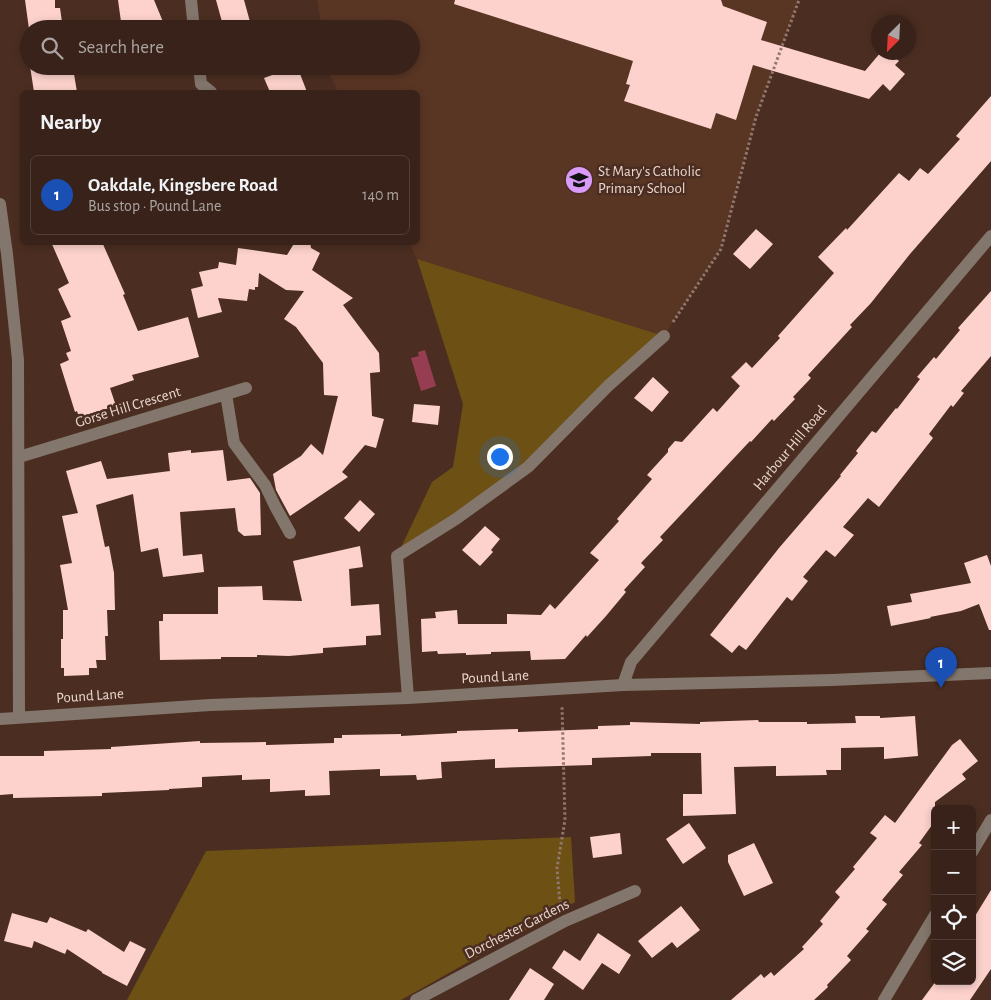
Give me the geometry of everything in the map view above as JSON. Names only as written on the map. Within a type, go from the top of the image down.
[{"type":"street","points":[[191,0],[193,20]]},
{"type":"street","points":[[200,75],[201,84],[208,90]]},
{"type":"street","points":[[0,204],[8,254],[18,360],[19,717]]},
{"type":"street","name":"Harbour Hill Road","points":[[623,686],[630,662],[991,236]]},
{"type":"street","points":[[408,698],[397,556],[456,519],[528,467],[608,386],[664,336]]},
{"type":"street","name":"Gorse Hill Crescent","points":[[19,457],[246,388]]},
{"type":"street","points":[[226,394],[234,443],[265,485],[290,533]]},
{"type":"street","name":"Pound Lane","points":[[0,719],[210,705],[408,698],[623,686],[991,673]]},
{"type":"street","points":[[973,850],[991,820]]},
{"type":"street","name":"Dorchester Gardens","points":[[416,1000],[565,922],[634,891]]},
{"type":"street","points":[[884,1000],[931,922]]},
{"type":"path","points":[[664,336],[721,249],[756,117],[799,0]]},
{"type":"path","points":[[561,690],[565,820],[556,868],[560,905],[565,922]]},
{"type":"shaded area","name":"St Mary's Catholic Primary School","points":[[317,0],[799,0],[756,117],[721,249],[664,336],[417,259],[410,245],[420,245],[420,90],[337,90],[330,75],[420,75],[420,20],[320,20]]},
{"type":"shaded area","points":[[417,259],[664,336],[528,467],[397,556],[432,482],[453,467],[463,404]]},
{"type":"shaded area","points":[[425,350],[436,386],[421,391],[411,358],[419,356],[418,352]]},
{"type":"shaded area","points":[[571,837],[575,902],[401,1000],[127,1000],[206,851]]},
{"type":"building","points":[[25,0],[55,0],[55,8],[60,8],[62,20],[28,20]]},
{"type":"building","points":[[118,0],[154,0],[162,20],[121,20]]},
{"type":"building","points":[[216,0],[244,0],[250,20],[222,20]]},
{"type":"building","points":[[455,0],[721,0],[723,6],[767,22],[761,40],[865,71],[874,60],[898,60],[895,65],[905,74],[890,91],[883,84],[869,99],[753,65],[736,120],[716,113],[711,129],[624,101],[630,85],[626,84],[633,61],[454,4]]},
{"type":"building","points":[[31,75],[74,75],[77,90],[34,90]]},
{"type":"building","points":[[272,75],[300,75],[306,90],[269,90],[264,78]]},
{"type":"building","points":[[991,96],[991,161],[910,254],[871,303],[850,325],[852,327],[808,375],[811,378],[793,397],[795,399],[774,421],[772,419],[750,441],[660,537],[663,540],[641,563],[645,567],[624,590],[626,592],[565,659],[531,660],[530,651],[466,655],[466,653],[438,654],[437,651],[422,652],[421,619],[436,618],[435,612],[457,610],[458,624],[507,624],[507,614],[541,615],[550,604],[555,609],[599,560],[590,553],[619,521],[617,519],[652,479],[647,475],[668,452],[668,449],[675,441],[682,442],[713,408],[717,412],[740,386],[731,377],[746,362],[752,368],[780,338],[778,336],[834,273],[818,257],[846,228],[847,230],[899,173],[909,181],[920,168],[928,174],[960,139],[956,136]]},
{"type":"building","points":[[756,229],[773,244],[750,269],[733,254]]},
{"type":"building","points":[[52,245],[103,245],[125,294],[123,295],[138,331],[188,317],[199,357],[132,375],[134,380],[110,388],[116,406],[79,417],[77,411],[75,412],[60,364],[69,360],[66,353],[71,351],[61,321],[71,317],[58,289],[69,283]]},
{"type":"building","points":[[293,245],[310,245],[311,248],[320,253],[312,270],[353,298],[343,305],[379,353],[380,372],[370,373],[372,416],[384,419],[376,448],[365,445],[342,472],[348,477],[290,516],[276,490],[273,474],[301,456],[311,444],[323,455],[338,396],[324,395],[323,363],[296,327],[284,319],[304,291],[286,290],[259,273],[258,287],[255,287],[255,290],[249,289],[247,301],[218,298],[222,312],[198,318],[191,289],[203,286],[199,272],[218,268],[219,262],[236,265],[238,248],[287,255]]},
{"type":"building","points":[[991,291],[991,356],[961,391],[964,393],[953,407],[951,405],[929,434],[933,438],[879,507],[868,498],[843,527],[854,535],[835,557],[826,550],[803,577],[808,581],[792,601],[787,597],[746,650],[739,645],[732,653],[710,635],[779,548],[841,476],[858,453],[856,451],[872,431],[876,433],[897,409],[920,379],[917,377],[934,357],[936,359],[960,330],[958,328]]},
{"type":"building","points":[[653,377],[669,392],[652,412],[634,398]]},
{"type":"building","points":[[414,404],[440,406],[438,425],[412,422]]},
{"type":"building","points":[[191,450],[191,453],[223,450],[227,481],[250,478],[260,493],[261,535],[244,536],[238,531],[235,508],[180,512],[183,556],[202,554],[204,572],[163,577],[158,548],[141,552],[133,494],[96,505],[105,547],[109,546],[114,573],[115,610],[107,610],[108,636],[105,636],[106,660],[96,660],[97,668],[89,668],[89,675],[64,676],[64,668],[61,668],[61,639],[63,639],[63,610],[68,610],[60,565],[72,563],[62,516],[78,513],[66,471],[101,461],[107,479],[170,471],[168,453]]},
{"type":"building","points":[[360,500],[375,514],[359,532],[344,518]]},
{"type":"building","points":[[485,526],[500,539],[491,550],[493,552],[480,566],[462,550]]},
{"type":"building","points":[[360,546],[363,567],[349,569],[351,606],[379,604],[381,635],[366,636],[366,645],[323,648],[323,653],[289,656],[257,655],[257,657],[221,657],[221,659],[160,660],[159,621],[163,621],[163,614],[218,614],[218,587],[262,586],[263,600],[302,601],[293,561]]},
{"type":"building","points":[[987,555],[991,566],[991,630],[989,630],[979,604],[961,611],[891,626],[887,606],[912,602],[910,594],[971,583],[964,563]]},
{"type":"building","points":[[855,716],[880,716],[880,718],[915,716],[918,756],[884,759],[884,747],[841,748],[841,770],[826,770],[827,775],[776,776],[776,766],[734,767],[736,814],[683,816],[683,794],[702,794],[701,753],[651,753],[651,756],[592,758],[592,765],[495,768],[495,759],[441,762],[442,778],[417,780],[416,775],[380,776],[380,769],[329,771],[330,795],[305,796],[305,790],[270,792],[270,779],[242,780],[242,775],[202,777],[202,787],[102,793],[102,796],[13,798],[13,794],[0,795],[0,756],[44,756],[44,751],[111,749],[111,747],[200,741],[200,743],[266,742],[266,745],[334,743],[334,738],[342,738],[342,735],[401,734],[401,736],[457,733],[457,731],[518,729],[518,732],[598,729],[598,726],[630,725],[630,722],[700,724],[700,722],[758,720],[759,722],[807,722],[807,724],[856,723]]},
{"type":"building","points":[[960,739],[978,761],[962,774],[966,779],[935,802],[935,805],[931,805],[931,826],[919,843],[922,845],[899,872],[903,875],[882,900],[887,904],[866,929],[869,931],[847,956],[851,960],[827,985],[828,987],[814,1000],[731,1000],[761,974],[764,978],[771,972],[774,976],[804,949],[802,947],[823,924],[820,921],[840,897],[835,892],[855,869],[853,867],[877,838],[870,833],[885,815],[895,823],[952,745]]},
{"type":"building","points":[[689,823],[706,848],[683,864],[666,839]]},
{"type":"building","points":[[620,833],[622,854],[593,858],[590,837]]},
{"type":"building","points":[[754,843],[773,883],[744,896],[728,862],[728,855]]},
{"type":"building","points":[[991,890],[991,969],[970,1000],[922,1000],[933,985],[976,985],[976,914]]},
{"type":"building","points":[[681,906],[700,930],[677,948],[672,942],[652,958],[638,941]]},
{"type":"building","points":[[12,913],[47,923],[50,917],[86,932],[88,929],[124,952],[130,941],[146,949],[127,986],[102,973],[67,949],[65,954],[34,941],[32,948],[4,941]]},
{"type":"building","points":[[598,933],[631,955],[619,974],[602,963],[583,990],[552,968],[564,950],[580,961]]},
{"type":"building","points":[[530,968],[554,984],[544,1000],[509,1000]]},
{"type":"place","name":"St Mary's Catholic Primary School","points":[[579,180]]},
{"type":"place","name":"Oakdale, Kingsbere Road","points":[[941,688]]}]
